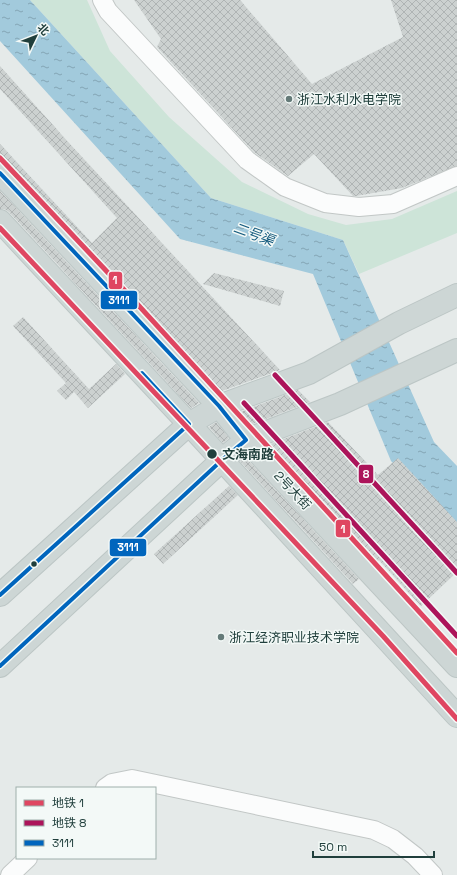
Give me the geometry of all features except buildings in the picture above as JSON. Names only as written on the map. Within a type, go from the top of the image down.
[{"type":"main road","name":"2号大街","points":[[0,173],[219,406],[246,440],[457,666]]},
{"type":"main road","points":[[0,221],[457,716]]},
{"type":"main road","points":[[0,595],[189,424],[219,406],[309,373],[399,323],[457,295]]},
{"type":"main road","points":[[0,666],[222,460],[246,440],[340,404],[457,350]]},
{"type":"street","points":[[102,0],[108,10],[247,160],[284,187],[325,203],[359,206],[393,204],[457,176]]},
{"type":"street","points":[[106,787],[112,783],[132,779],[374,830],[393,839],[415,856],[433,875]]},
{"type":"street","points":[[10,875],[27,859]]},
{"type":"green space","points":[[30,0],[87,0],[110,51],[169,117],[242,182],[308,214],[346,225],[392,219],[457,191],[457,233],[359,274],[343,240],[211,198]]},
{"type":"water","name":"二号渠","points":[[0,0],[30,0],[211,198],[343,240],[434,442],[457,466],[457,531],[391,461],[313,274],[180,239],[0,41]]},
{"type":"metro line","name":"1","points":[[0,158],[129,295],[457,653]]},
{"type":"metro line","name":"1","points":[[0,228],[383,636],[457,719]]},
{"type":"metro line","name":"8","points":[[275,375],[457,573]]},
{"type":"metro line","name":"8","points":[[244,403],[457,636]]},
{"type":"transit line","name":"3111","points":[[0,173],[219,406],[246,440],[222,460],[0,666]]},
{"type":"transit line","name":"3111","points":[[0,595],[189,424],[142,373]]},
{"type":"place","name":"浙江水利水电学院","points":[[289,99]]},
{"type":"place","name":"文海南路","points":[[212,454]]},
{"type":"place","name":"浙江经济职业技术学院","points":[[221,637]]}]
